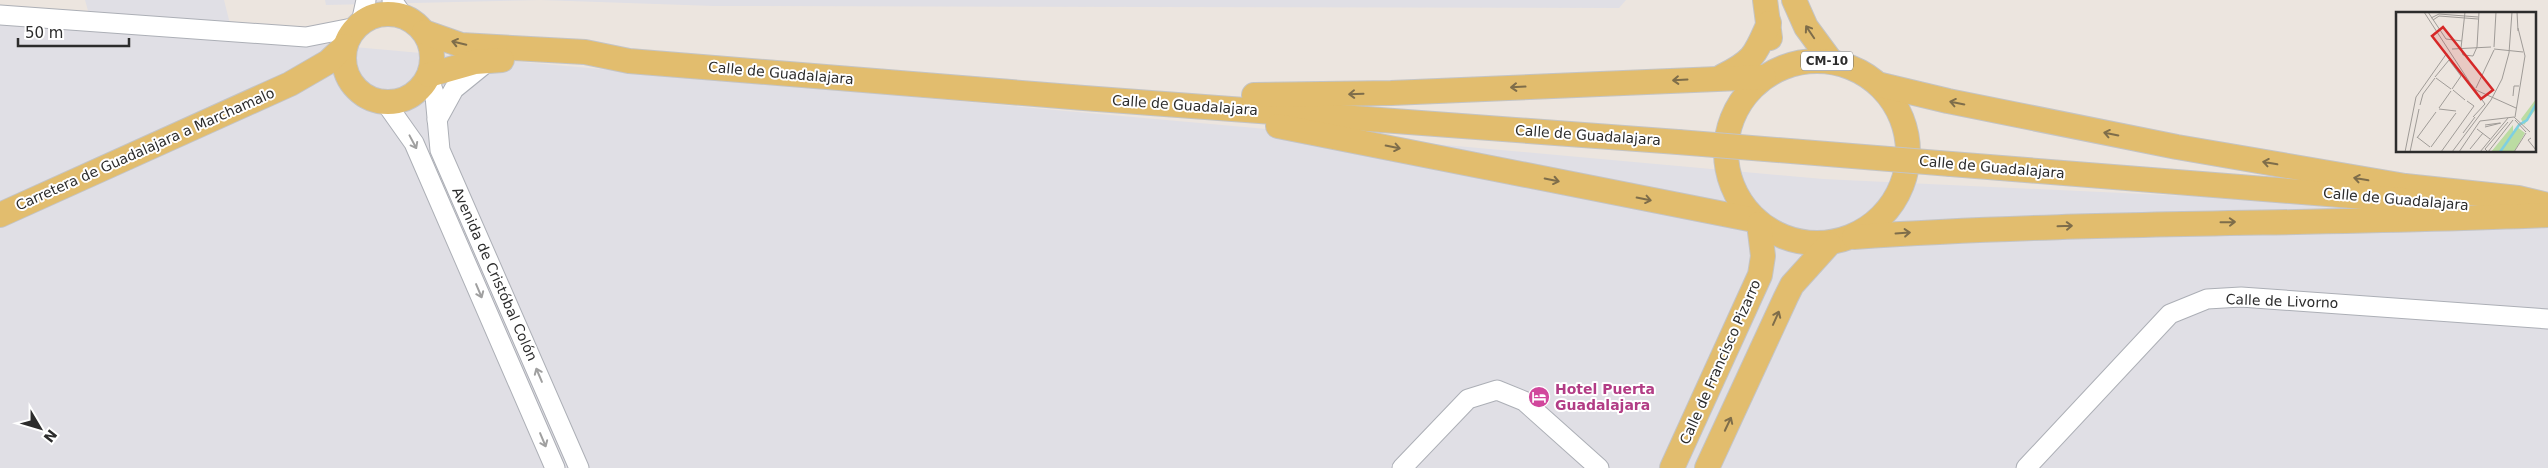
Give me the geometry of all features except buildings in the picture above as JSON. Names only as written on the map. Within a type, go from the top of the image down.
[{"type":"main road","name":"CM-10","points":[[1794,0],[1806,27],[1831,61]]},
{"type":"main road","points":[[397,8],[424,32],[432,54],[428,75],[411,96],[394,102],[385,102],[366,97],[349,80],[352,33],[397,8]]},
{"type":"main road","points":[[1084,98],[1371,94],[1767,75],[1767,11]]},
{"type":"main road","points":[[1720,78],[1745,65],[1758,47],[1767,11]]},
{"type":"main road","name":"Calle de Guadalajara","points":[[424,32],[461,44],[584,52],[629,61],[2548,211]]},
{"type":"main road","name":"Carretera de Guadalajara a Marchamalo","points":[[0,215],[290,84],[328,62],[352,33]]},
{"type":"main road","name":"Calle de Guadalajara","points":[[428,75],[462,65],[490,60],[594,63],[629,61]]},
{"type":"main road","name":"CM-10","points":[[1831,61],[1852,67],[1881,85],[1900,113],[1908,141],[1907,170],[1897,198],[1879,221],[1854,237],[1829,244],[1808,244],[1786,239],[1757,222],[1737,199],[1728,174],[1725,147],[1731,121],[1744,97],[1767,75],[1800,62],[1831,61]]},
{"type":"main road","name":"Carretera de Guadalajara a Marchamalo","points":[[290,84],[329,79],[349,80]]},
{"type":"main road","points":[[1881,85],[1948,101],[2177,147],[2405,186],[2518,198],[2548,206]]},
{"type":"main road","points":[[941,86],[1001,101],[1284,126],[1757,222]]},
{"type":"main road","points":[[1854,237],[1950,230],[2548,215]]},
{"type":"main road","name":"Calle de Francisco Pizarro","points":[[1672,468],[1760,275],[1763,256],[1757,222]]},
{"type":"main road","points":[[1708,468],[1792,285],[1829,244]]},
{"type":"street","points":[[0,15],[306,37],[352,33]]},
{"type":"street","points":[[306,37],[329,44],[352,33]]},
{"type":"street","points":[[437,121],[454,89],[490,60]]},
{"type":"street","name":"Avenida de Cristóbal Colón","points":[[428,75],[435,96],[440,150],[579,468]]},
{"type":"street","name":"Avenida de Cristóbal Colón","points":[[385,102],[414,143],[555,468]]},
{"type":"street","name":"Calle de Livorno","points":[[2026,468],[2170,314],[2207,299],[2241,297],[2548,319]]},
{"type":"street","points":[[1402,468],[1468,399],[1497,390],[1524,401],[1599,468]]},
{"type":"shaded area","points":[[85,0],[224,0],[233,36],[1823,179],[2548,213],[2548,468],[0,468],[0,23],[94,32]]},
{"type":"shaded area","points":[[325,0],[540,0],[326,5]]},
{"type":"shaded area","points":[[540,0],[1626,0],[1619,8],[714,6]]},
{"type":"place","name":"Hotel Puerta Guadalajara","points":[[1539,397]]}]
